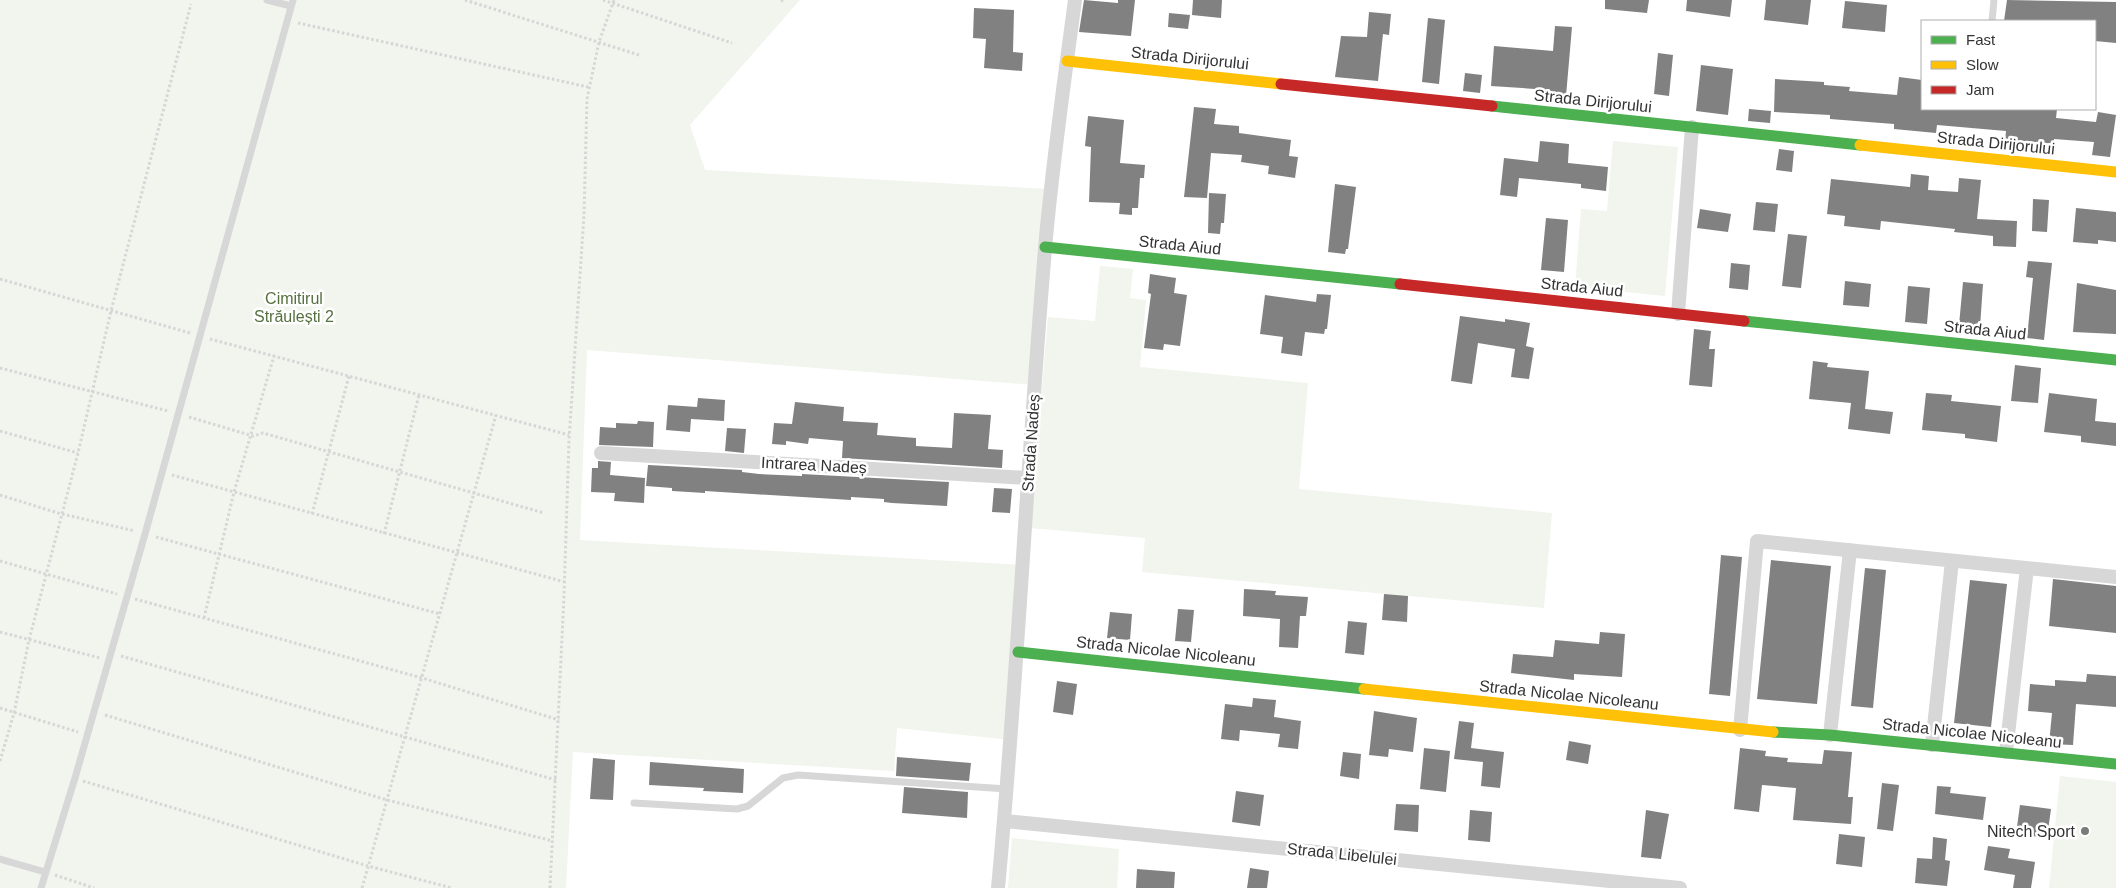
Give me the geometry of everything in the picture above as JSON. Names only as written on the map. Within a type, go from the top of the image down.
[{"type":"street","name":"Strada Nadeș","points":[[998,888],[1008,788],[1018,652],[1028,478],[1045,248],[1074,0]]},
{"type":"street","name":"Strada Dirijorului","points":[[1066,61],[2116,172]]},
{"type":"street","points":[[1678,314],[1692,128]]},
{"type":"street","name":"Strada Aiud","points":[[1045,248],[2116,360]]},
{"type":"street","name":"Intrarea Nadeș","points":[[601,452],[1028,478]]},
{"type":"street","points":[[1740,730],[1757,541],[2116,578]]},
{"type":"street","points":[[1830,735],[1850,550]]},
{"type":"street","points":[[1932,745],[1952,561]]},
{"type":"street","points":[[2006,752],[2027,568]]},
{"type":"street","name":"Strada Nicolae Nicoleanu","points":[[1018,652],[1740,730],[1830,735],[2116,764]]},
{"type":"street","name":"Strada Libelulei","points":[[1004,821],[1680,888]]},
{"type":"lane","points":[[41,888],[88,734],[145,534],[292,3],[267,0]]},
{"type":"lane","points":[[1992,20],[1994,0]]},
{"type":"lane","points":[[634,803],[737,809],[748,806],[783,778],[798,776],[1008,788]]},
{"type":"lane","points":[[0,859],[45,872]]},
{"type":"path","points":[[465,0],[638,55]]},
{"type":"path","points":[[603,0],[614,2],[732,43]]},
{"type":"path","points":[[781,0],[785,2]]},
{"type":"path","points":[[550,888],[559,720],[570,435],[584,214],[588,87],[599,42],[614,2]]},
{"type":"path","points":[[0,761],[14,713],[29,640],[63,514],[111,311],[191,4]]},
{"type":"path","points":[[287,21],[588,87]]},
{"type":"path","points":[[0,279],[199,336],[570,435]]},
{"type":"path","points":[[204,618],[234,492],[274,356]]},
{"type":"path","points":[[0,368],[177,413],[252,436],[263,433],[544,513]]},
{"type":"path","points":[[312,514],[349,376]]},
{"type":"path","points":[[384,534],[419,395]]},
{"type":"path","points":[[362,888],[496,415]]},
{"type":"path","points":[[0,431],[78,453]]},
{"type":"path","points":[[162,472],[565,582]]},
{"type":"path","points":[[0,495],[63,514],[145,534],[440,614]]},
{"type":"path","points":[[0,561],[422,678],[559,720]]},
{"type":"path","points":[[0,632],[29,640],[109,656],[556,780]]},
{"type":"path","points":[[0,708],[88,734]]},
{"type":"path","points":[[94,712],[387,800],[553,842]]},
{"type":"path","points":[[75,778],[368,866],[452,888]]},
{"type":"path","points":[[45,872],[94,888]]},
{"type":"green space","name":"Cimitirul Străulești 2","points":[[0,0],[800,0],[690,125],[705,170],[1048,189],[1035,385],[587,350],[580,540],[1022,565],[1011,740],[897,728],[894,771],[573,752],[566,888],[0,888]]},
{"type":"green space","points":[[1613,141],[1678,147],[1665,296],[1575,287],[1581,209],[1607,211]]},
{"type":"green space","points":[[1100,266],[1133,269],[1130,298],[1146,300],[1140,367],[1308,383],[1299,489],[1552,513],[1544,608],[1142,572],[1145,538],[1030,528],[1048,317],[1095,321]]},
{"type":"green space","name":"Nitech Sport","points":[[2060,776],[2116,782],[2116,888],[2049,888]]},
{"type":"green space","points":[[1012,838],[1119,849],[1117,888],[1008,888]]},
{"type":"building","points":[[1084,0],[1118,3],[1118,0],[1135,0],[1131,36],[1079,32]]},
{"type":"building","points":[[1193,0],[1222,0],[1221,18],[1192,15]]},
{"type":"building","points":[[1605,0],[1649,0],[1647,13],[1605,9]]},
{"type":"building","points":[[1687,0],[1732,0],[1730,17],[1686,11]]},
{"type":"building","points":[[1766,0],[1811,0],[1808,25],[1764,20]]},
{"type":"building","points":[[2007,0],[2116,2],[2116,43],[2096,41],[2096,20],[2004,20]]},
{"type":"building","points":[[1845,1],[1887,5],[1885,32],[1842,28]]},
{"type":"building","points":[[974,8],[1014,10],[1013,52],[1023,53],[1022,71],[984,68],[986,39],[973,38]]},
{"type":"building","points":[[1369,12],[1391,14],[1389,35],[1383,34],[1378,81],[1335,77],[1341,36],[1367,37]]},
{"type":"building","points":[[1169,13],[1190,15],[1188,29],[1168,27]]},
{"type":"building","points":[[1428,18],[1445,20],[1439,84],[1422,82]]},
{"type":"building","points":[[1555,26],[1572,27],[1566,96],[1550,94],[1550,90],[1491,86],[1494,46],[1553,51]]},
{"type":"building","points":[[1658,53],[1673,55],[1669,96],[1654,94]]},
{"type":"building","points":[[1701,65],[1733,69],[1728,115],[1696,111]]},
{"type":"building","points":[[1465,73],[1482,75],[1480,93],[1463,91]]},
{"type":"building","points":[[1899,77],[1921,80],[1921,110],[2057,110],[2056,118],[2096,122],[2098,112],[2116,115],[2110,157],[2092,155],[2094,142],[2054,139],[2054,144],[2022,141],[2022,144],[2005,142],[2006,131],[1937,125],[1936,133],[1894,129],[1894,124],[1830,119],[1830,115],[1774,112],[1775,79],[1824,82],[1824,85],[1850,87],[1849,91],[1897,95]]},
{"type":"building","points":[[1194,107],[1216,109],[1214,124],[1239,126],[1239,133],[1291,140],[1289,156],[1298,157],[1295,178],[1268,174],[1269,166],[1241,162],[1242,155],[1211,153],[1207,198],[1184,197]]},
{"type":"building","points":[[1749,109],[1771,111],[1770,123],[1748,121]]},
{"type":"building","points":[[1088,116],[1124,120],[1120,163],[1145,165],[1144,178],[1140,178],[1138,208],[1132,208],[1132,215],[1119,214],[1120,203],[1089,202],[1091,147],[1085,146]]},
{"type":"building","points":[[1540,141],[1569,144],[1568,163],[1608,167],[1606,191],[1581,188],[1581,184],[1519,178],[1517,197],[1500,195],[1504,158],[1538,162]]},
{"type":"building","points":[[1779,149],[1794,151],[1792,172],[1776,170]]},
{"type":"building","points":[[1911,174],[1929,176],[1928,190],[1958,192],[1959,178],[1981,180],[1977,219],[2017,221],[2016,247],[1993,246],[1993,236],[1954,232],[1955,229],[1881,221],[1880,230],[1844,226],[1845,216],[1827,214],[1831,179],[1910,187]]},
{"type":"building","points":[[1335,184],[1356,187],[1348,249],[1346,249],[1345,254],[1328,252]]},
{"type":"building","points":[[1209,193],[1226,194],[1224,223],[1221,223],[1220,234],[1208,233]]},
{"type":"building","points":[[2033,199],[2049,200],[2047,232],[2032,231]]},
{"type":"building","points":[[1756,202],[1778,204],[1775,232],[1753,230]]},
{"type":"building","points":[[2076,208],[2116,212],[2116,242],[2098,240],[2098,244],[2073,242]]},
{"type":"building","points":[[1700,209],[1731,214],[1728,232],[1697,228]]},
{"type":"building","points":[[1546,218],[1568,220],[1564,272],[1541,270]]},
{"type":"building","points":[[1788,234],[1807,236],[1801,288],[1782,286]]},
{"type":"building","points":[[2028,261],[2052,263],[2044,340],[2027,338],[2033,278],[2026,277]]},
{"type":"building","points":[[1731,263],[1750,265],[1748,290],[1729,288]]},
{"type":"building","points":[[1150,274],[1176,278],[1174,293],[1187,295],[1180,346],[1164,344],[1163,350],[1144,348],[1151,294],[1148,293]]},
{"type":"building","points":[[1845,281],[1871,284],[1869,307],[1843,305]]},
{"type":"building","points":[[1963,282],[1983,284],[1980,327],[1959,325]]},
{"type":"building","points":[[2077,283],[2116,290],[2116,334],[2073,332]]},
{"type":"building","points":[[1908,286],[1930,288],[1927,324],[1905,322]]},
{"type":"building","points":[[1317,294],[1331,295],[1327,329],[1325,329],[1324,334],[1305,332],[1302,356],[1281,353],[1283,337],[1260,334],[1265,295],[1316,302]]},
{"type":"building","points":[[1460,316],[1530,323],[1526,346],[1534,348],[1529,379],[1511,377],[1515,349],[1478,343],[1472,384],[1451,381]]},
{"type":"building","points":[[1694,329],[1711,331],[1709,349],[1715,349],[1712,387],[1689,385]]},
{"type":"building","points":[[1813,361],[1828,363],[1827,367],[1869,371],[1865,409],[1893,412],[1890,434],[1848,429],[1851,403],[1809,399]]},
{"type":"building","points":[[2015,365],[2041,368],[2038,403],[2011,401]]},
{"type":"building","points":[[1926,393],[1952,395],[1951,401],[2001,406],[1997,442],[1965,438],[1965,434],[1922,430]]},
{"type":"building","points":[[2049,393],[2097,399],[2095,421],[2116,423],[2116,446],[2081,442],[2081,436],[2044,432]]},
{"type":"building","points":[[698,398],[725,400],[724,421],[691,419],[690,432],[666,430],[668,405],[697,407]]},
{"type":"building","points":[[795,402],[844,407],[843,421],[878,423],[877,435],[916,438],[916,446],[952,448],[954,413],[991,415],[988,449],[1003,450],[1002,468],[842,458],[843,441],[809,438],[808,444],[786,441],[786,445],[772,444],[774,423],[792,424]]},
{"type":"building","points":[[638,421],[654,422],[653,447],[599,445],[600,427],[616,428],[616,423],[637,424]]},
{"type":"building","points":[[727,428],[746,429],[744,453],[725,451]]},
{"type":"building","points":[[598,461],[611,462],[610,475],[645,478],[644,503],[614,501],[615,493],[591,492],[592,468],[598,468]]},
{"type":"building","points":[[648,465],[742,470],[742,472],[759,474],[802,476],[802,474],[949,482],[947,506],[892,503],[884,502],[884,499],[851,497],[851,500],[705,491],[705,493],[672,491],[672,488],[646,486]]},
{"type":"building","points":[[994,488],[1012,489],[1010,513],[992,512]]},
{"type":"building","points":[[1721,555],[1742,557],[1730,696],[1709,694]]},
{"type":"building","points":[[1771,560],[1831,566],[1817,704],[1757,699]]},
{"type":"building","points":[[1865,568],[1886,570],[1873,708],[1851,706]]},
{"type":"building","points":[[2053,579],[2116,586],[2116,633],[2049,626]]},
{"type":"building","points":[[1970,580],[2007,584],[1991,727],[1954,723]]},
{"type":"building","points":[[1244,589],[1276,591],[1275,595],[1308,597],[1306,616],[1300,616],[1298,648],[1279,647],[1280,619],[1243,616]]},
{"type":"building","points":[[1384,594],[1408,596],[1407,622],[1382,620]]},
{"type":"building","points":[[1178,609],[1194,610],[1191,642],[1175,641]]},
{"type":"building","points":[[1110,612],[1132,614],[1130,640],[1107,638]]},
{"type":"building","points":[[1348,621],[1367,623],[1364,655],[1345,653]]},
{"type":"building","points":[[1600,632],[1625,634],[1622,677],[1574,674],[1574,680],[1511,673],[1513,654],[1553,657],[1555,640],[1599,644]]},
{"type":"building","points":[[2087,674],[2116,676],[2116,707],[2076,704],[2073,745],[2049,744],[2052,713],[2028,711],[2030,684],[2055,686],[2055,680],[2086,682]]},
{"type":"building","points":[[1057,681],[1077,684],[1073,715],[1053,712]]},
{"type":"building","points":[[1253,698],[1276,700],[1274,717],[1301,721],[1298,749],[1278,747],[1280,734],[1240,730],[1239,741],[1221,739],[1225,704],[1252,707]]},
{"type":"building","points":[[1374,711],[1417,718],[1413,752],[1389,749],[1388,757],[1369,755]]},
{"type":"building","points":[[1459,721],[1474,723],[1471,748],[1504,752],[1500,788],[1481,786],[1483,762],[1454,759]]},
{"type":"building","points":[[1569,741],[1591,745],[1588,764],[1566,760]]},
{"type":"building","points":[[1424,748],[1450,751],[1446,792],[1420,789]]},
{"type":"building","points":[[1740,748],[1766,751],[1765,756],[1788,758],[1787,762],[1822,764],[1824,750],[1852,752],[1848,797],[1853,797],[1851,824],[1793,820],[1796,788],[1762,785],[1759,812],[1734,809]]},
{"type":"building","points":[[1343,752],[1361,754],[1359,779],[1340,776]]},
{"type":"building","points":[[897,757],[971,763],[969,781],[896,776]]},
{"type":"building","points":[[593,758],[615,760],[613,800],[590,799]]},
{"type":"building","points":[[650,762],[744,769],[743,793],[703,791],[704,788],[649,785]]},
{"type":"building","points":[[1882,783],[1899,785],[1893,831],[1877,829]]},
{"type":"building","points":[[1937,786],[1951,787],[1950,793],[1986,797],[1983,820],[1935,814]]},
{"type":"building","points":[[904,787],[968,792],[967,818],[902,813]]},
{"type":"building","points":[[1236,791],[1264,795],[1260,826],[1232,822]]},
{"type":"building","points":[[1396,804],[1419,805],[1418,832],[1394,830]]},
{"type":"building","points":[[2020,805],[2051,809],[2047,838],[2016,834]]},
{"type":"building","points":[[1470,810],[1492,812],[1490,842],[1468,840]]},
{"type":"building","points":[[1646,810],[1669,814],[1661,859],[1641,857]]},
{"type":"building","points":[[1839,834],[1865,837],[1862,867],[1836,864]]},
{"type":"building","points":[[1933,837],[1947,839],[1945,860],[1950,861],[1947,886],[1915,883],[1917,858],[1932,859]]},
{"type":"building","points":[[1988,846],[2010,849],[2008,858],[2035,862],[2031,888],[2013,888],[2015,875],[1984,870]]},
{"type":"building","points":[[1250,868],[1269,871],[1267,888],[1247,888]]},
{"type":"building","points":[[1137,869],[1175,872],[1174,888],[1136,888]]},
{"type":"traffic: fast","points":[[1492,106],[1860,145]]},
{"type":"traffic: fast","points":[[1045,247],[1400,284]]},
{"type":"traffic: fast","points":[[1744,321],[2116,360]]},
{"type":"traffic: fast","points":[[1018,652],[1364,689]]},
{"type":"traffic: fast","points":[[1773,732],[1830,735],[2116,764]]},
{"type":"traffic: slow","points":[[1067,61],[1281,84]]},
{"type":"traffic: slow","points":[[1860,145],[2116,172]]},
{"type":"traffic: slow","points":[[1364,689],[1773,732]]},
{"type":"traffic: jam","points":[[1281,84],[1492,106]]},
{"type":"traffic: jam","points":[[1400,284],[1744,321]]},
{"type":"place","name":"Nitech Sport","points":[[2085,831]]}]
